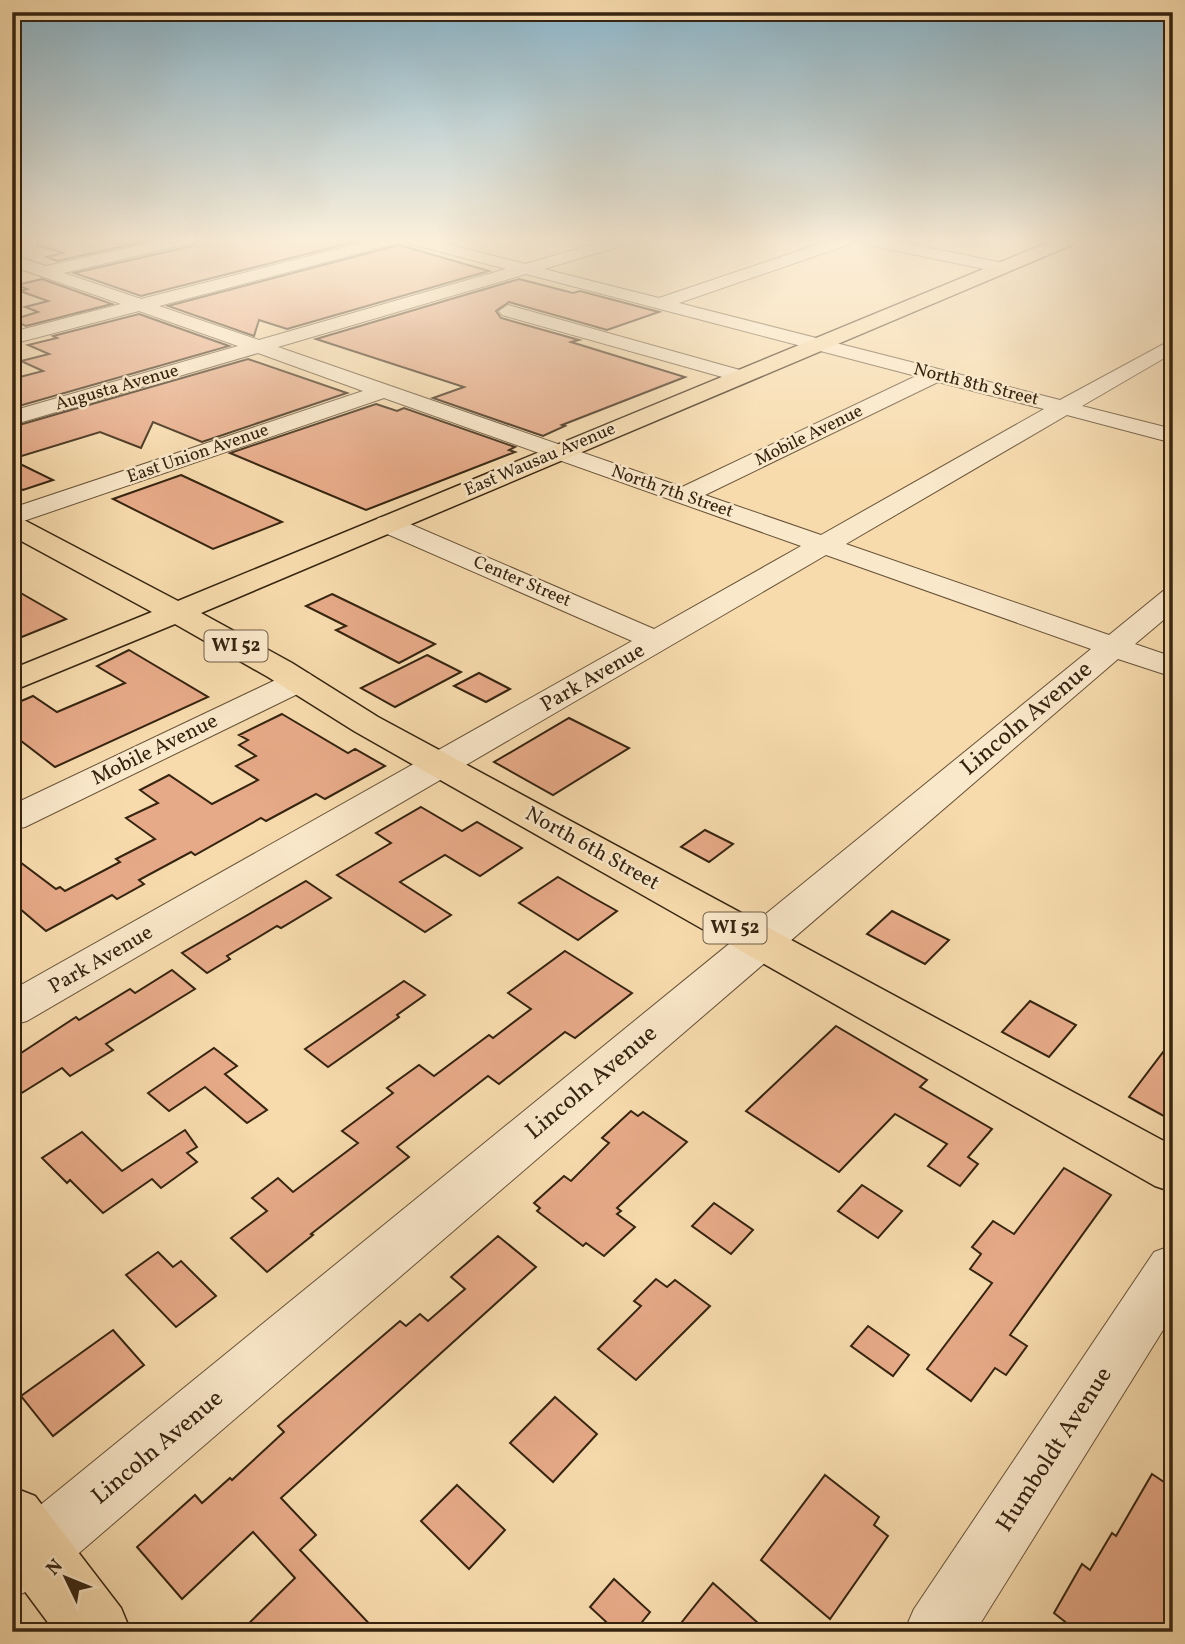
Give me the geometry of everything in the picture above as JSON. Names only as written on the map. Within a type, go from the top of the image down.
[{"type":"main road","name":"East Wausau Avenue","points":[[12,681],[885,317]]},
{"type":"main road","name":"North 6th Street","points":[[12,525],[299,681],[366,724],[1173,1171]]},
{"type":"main road","points":[[64,659],[145,630],[172,628],[264,674],[299,681]]},
{"type":"main road","points":[[20,1546],[97,1632]]},
{"type":"street","points":[[12,338],[93,317]]},
{"type":"street","name":"North 7th Street","points":[[171,317],[1173,668]]},
{"type":"street","name":"Augusta Avenue","points":[[12,418],[361,317]]},
{"type":"street","points":[[528,317],[740,376]]},
{"type":"street","name":"North 8th Street","points":[[707,317],[1173,436]]},
{"type":"street","name":"Park Avenue","points":[[12,1010],[1173,345]]},
{"type":"street","name":"Mobile Avenue","points":[[684,496],[935,375]]},
{"type":"street","name":"East Union Avenue","points":[[12,517],[383,391]]},
{"type":"street","name":"Center Street","points":[[387,524],[657,640]]},
{"type":"street","name":"Lincoln Avenue","points":[[20,1546],[761,942],[1173,597]]},
{"type":"street","name":"Mobile Avenue","points":[[12,819],[299,681]]},
{"type":"street","name":"Humboldt Avenue","points":[[937,1632],[1173,1268]]},
{"type":"building","points":[[23,317],[62,317],[26,326],[12,320]]},
{"type":"building","points":[[128,317],[147,317],[229,346],[12,408],[12,379],[43,371],[21,361],[49,354],[28,345],[57,338],[53,336]]},
{"type":"building","points":[[199,317],[330,317],[287,329],[259,320],[254,336]]},
{"type":"building","points":[[391,317],[500,317],[579,340],[571,342],[685,377],[562,425],[565,426],[543,436],[433,398],[464,387],[316,339]]},
{"type":"building","points":[[561,317],[645,317],[607,330]]},
{"type":"building","points":[[248,359],[347,393],[202,442],[153,422],[141,448],[100,432],[12,459],[12,427]]},
{"type":"building","points":[[376,404],[397,411],[404,408],[515,447],[509,450],[515,452],[366,510],[230,453]]},
{"type":"building","points":[[12,460],[53,480],[23,490],[12,485]]},
{"type":"building","points":[[181,475],[282,522],[213,549],[113,499]]},
{"type":"building","points":[[12,588],[66,619],[12,641]]},
{"type":"building","points":[[332,594],[435,644],[399,663],[336,630],[346,626],[306,606]]},
{"type":"building","points":[[129,650],[208,697],[55,767],[12,734],[12,705],[33,696],[57,712],[125,683],[97,666]]},
{"type":"building","points":[[427,655],[461,672],[395,707],[361,688]]},
{"type":"building","points":[[479,673],[510,689],[486,702],[454,686]]},
{"type":"building","points":[[282,714],[348,753],[355,749],[385,766],[325,799],[316,794],[266,821],[261,818],[195,855],[191,852],[139,880],[144,884],[117,899],[112,895],[46,931],[12,902],[12,856],[56,889],[60,887],[65,891],[120,862],[116,859],[155,839],[126,818],[158,803],[140,790],[169,775],[212,804],[258,780],[236,766],[256,756],[239,745],[248,740],[239,735]]},
{"type":"building","points":[[569,718],[629,748],[553,795],[494,762]]},
{"type":"building","points":[[421,807],[462,831],[477,822],[522,848],[480,876],[445,855],[400,882],[451,915],[425,932],[337,875],[391,843],[376,833]]},
{"type":"building","points":[[705,830],[733,844],[709,862],[681,847]]},
{"type":"building","points":[[558,877],[617,911],[578,940],[519,903]]},
{"type":"building","points":[[306,881],[331,898],[227,956],[230,959],[207,973],[182,953]]},
{"type":"building","points":[[892,911],[949,940],[925,964],[867,934]]},
{"type":"building","points":[[565,951],[632,993],[575,1038],[565,1032],[499,1084],[488,1076],[397,1147],[409,1157],[267,1272],[231,1238],[267,1211],[252,1198],[278,1178],[293,1192],[358,1143],[342,1131],[393,1093],[387,1088],[419,1065],[434,1076],[489,1035],[493,1038],[531,1009],[508,993]]},
{"type":"building","points":[[172,970],[195,989],[106,1044],[113,1050],[70,1076],[62,1068],[12,1099],[12,1059],[76,1017],[79,1020],[130,989],[135,993]]},
{"type":"building","points":[[404,981],[425,995],[397,1015],[399,1017],[328,1067],[305,1049]]},
{"type":"building","points":[[1030,1001],[1076,1025],[1049,1057],[1002,1032]]},
{"type":"building","points":[[836,1026],[927,1080],[920,1087],[992,1129],[968,1157],[978,1164],[960,1186],[928,1166],[947,1144],[895,1114],[839,1172],[746,1111]]},
{"type":"building","points":[[1173,1039],[1173,1121],[1129,1097]]},
{"type":"building","points":[[214,1048],[237,1066],[225,1074],[267,1110],[247,1123],[205,1087],[169,1111],[148,1093]]},
{"type":"building","points":[[631,1111],[638,1116],[643,1112],[687,1142],[617,1208],[621,1211],[617,1214],[635,1227],[604,1256],[586,1243],[583,1246],[537,1211],[540,1208],[534,1203],[564,1176],[571,1181],[609,1143],[602,1138]]},
{"type":"building","points":[[185,1130],[197,1147],[187,1153],[197,1162],[161,1188],[152,1179],[103,1213],[70,1180],[67,1183],[42,1158],[82,1132],[122,1171]]},
{"type":"building","points":[[1064,1168],[1111,1195],[1010,1335],[1027,1346],[1006,1375],[995,1368],[971,1401],[927,1369],[992,1283],[970,1269],[981,1254],[972,1247],[993,1221],[1014,1234]]},
{"type":"building","points":[[862,1185],[902,1211],[878,1238],[838,1211]]},
{"type":"building","points":[[714,1203],[753,1230],[731,1254],[692,1226]]},
{"type":"building","points":[[498,1236],[536,1267],[281,1498],[316,1535],[300,1550],[377,1632],[240,1632],[295,1578],[253,1532],[182,1599],[137,1547],[195,1495],[202,1503],[230,1478],[232,1480],[284,1432],[278,1426],[400,1321],[406,1326],[420,1314],[428,1321],[465,1289],[451,1277]]},
{"type":"building","points":[[158,1252],[173,1267],[181,1261],[216,1296],[176,1327],[126,1275]]},
{"type":"building","points":[[656,1279],[667,1287],[675,1280],[710,1306],[636,1380],[598,1349],[641,1306],[634,1301]]},
{"type":"building","points":[[868,1326],[909,1355],[893,1376],[851,1346]]},
{"type":"building","points":[[113,1330],[144,1365],[53,1436],[21,1396]]},
{"type":"building","points":[[555,1397],[597,1434],[553,1482],[510,1443]]},
{"type":"building","points":[[1152,1474],[1173,1488],[1173,1632],[1078,1632],[1054,1613],[1082,1564],[1090,1570],[1112,1533],[1116,1536]]},
{"type":"building","points":[[825,1475],[879,1517],[874,1525],[888,1536],[830,1619],[761,1560]]},
{"type":"building","points":[[457,1485],[505,1530],[469,1569],[421,1521]]},
{"type":"building","points":[[614,1579],[650,1612],[634,1632],[617,1632],[590,1607]]},
{"type":"building","points":[[713,1583],[768,1632],[674,1632]]}]
